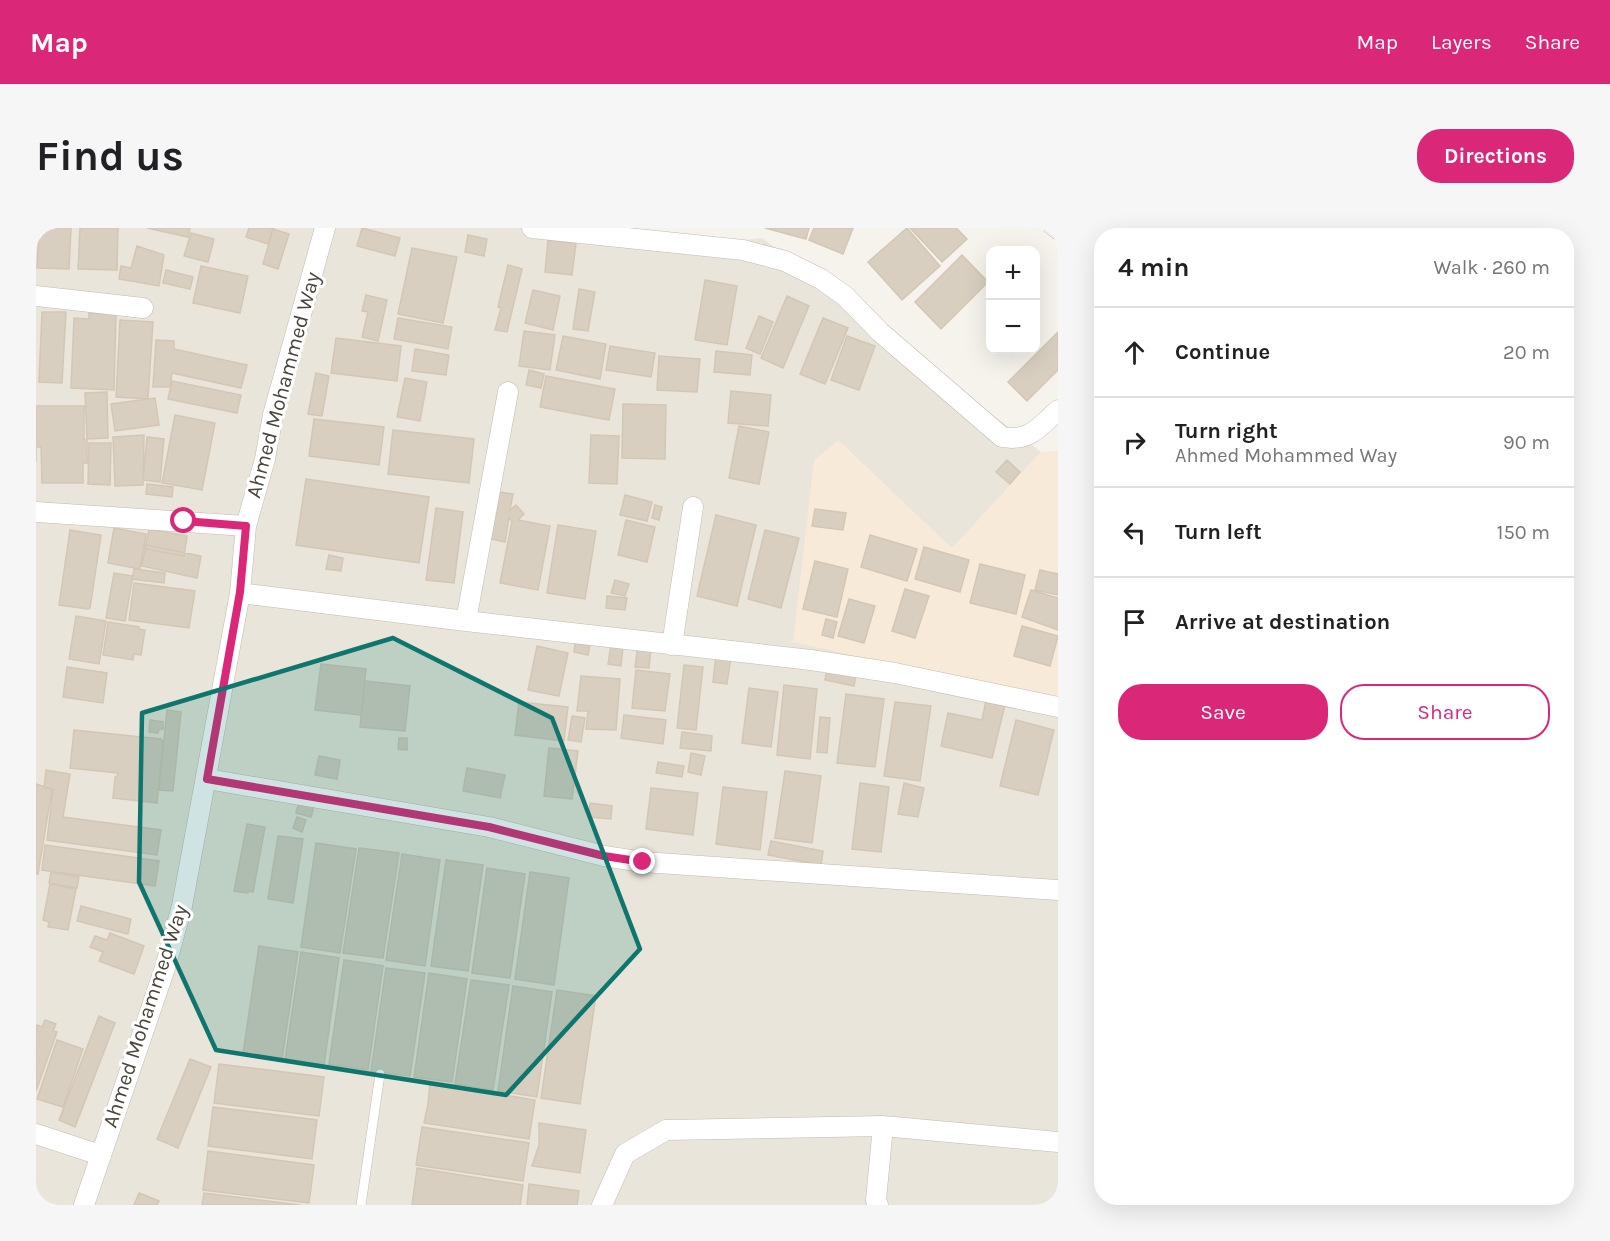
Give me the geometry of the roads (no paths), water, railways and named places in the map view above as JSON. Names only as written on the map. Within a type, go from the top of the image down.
[{"type":"street","name":"Ahmed Mohammed Way","points":[[84,1205],[165,968],[182,906],[240,592],[246,526],[265,459],[273,415],[325,228]]},
{"type":"street","points":[[532,228],[743,250],[785,261],[821,279],[845,296],[880,332],[1002,437],[1016,440],[1030,435],[1058,410]]},
{"type":"street","points":[[36,296],[143,308]]},
{"type":"street","points":[[466,621],[508,392]]},
{"type":"street","points":[[672,645],[693,507]]},
{"type":"street","points":[[36,512],[246,526]]},
{"type":"street","points":[[240,592],[466,621],[811,660],[874,670],[1058,707]]},
{"type":"street","points":[[207,779],[489,827],[604,856],[643,862],[1058,890]]},
{"type":"street","points":[[602,1205],[625,1154],[666,1130],[883,1126],[1058,1142]]},
{"type":"street","points":[[878,1205],[876,1200],[883,1126]]},
{"type":"street","points":[[36,1134],[100,1155]]},
{"type":"lane","points":[[1048,228],[1058,236]]},
{"type":"lane","points":[[361,1205],[380,1074]]}]
